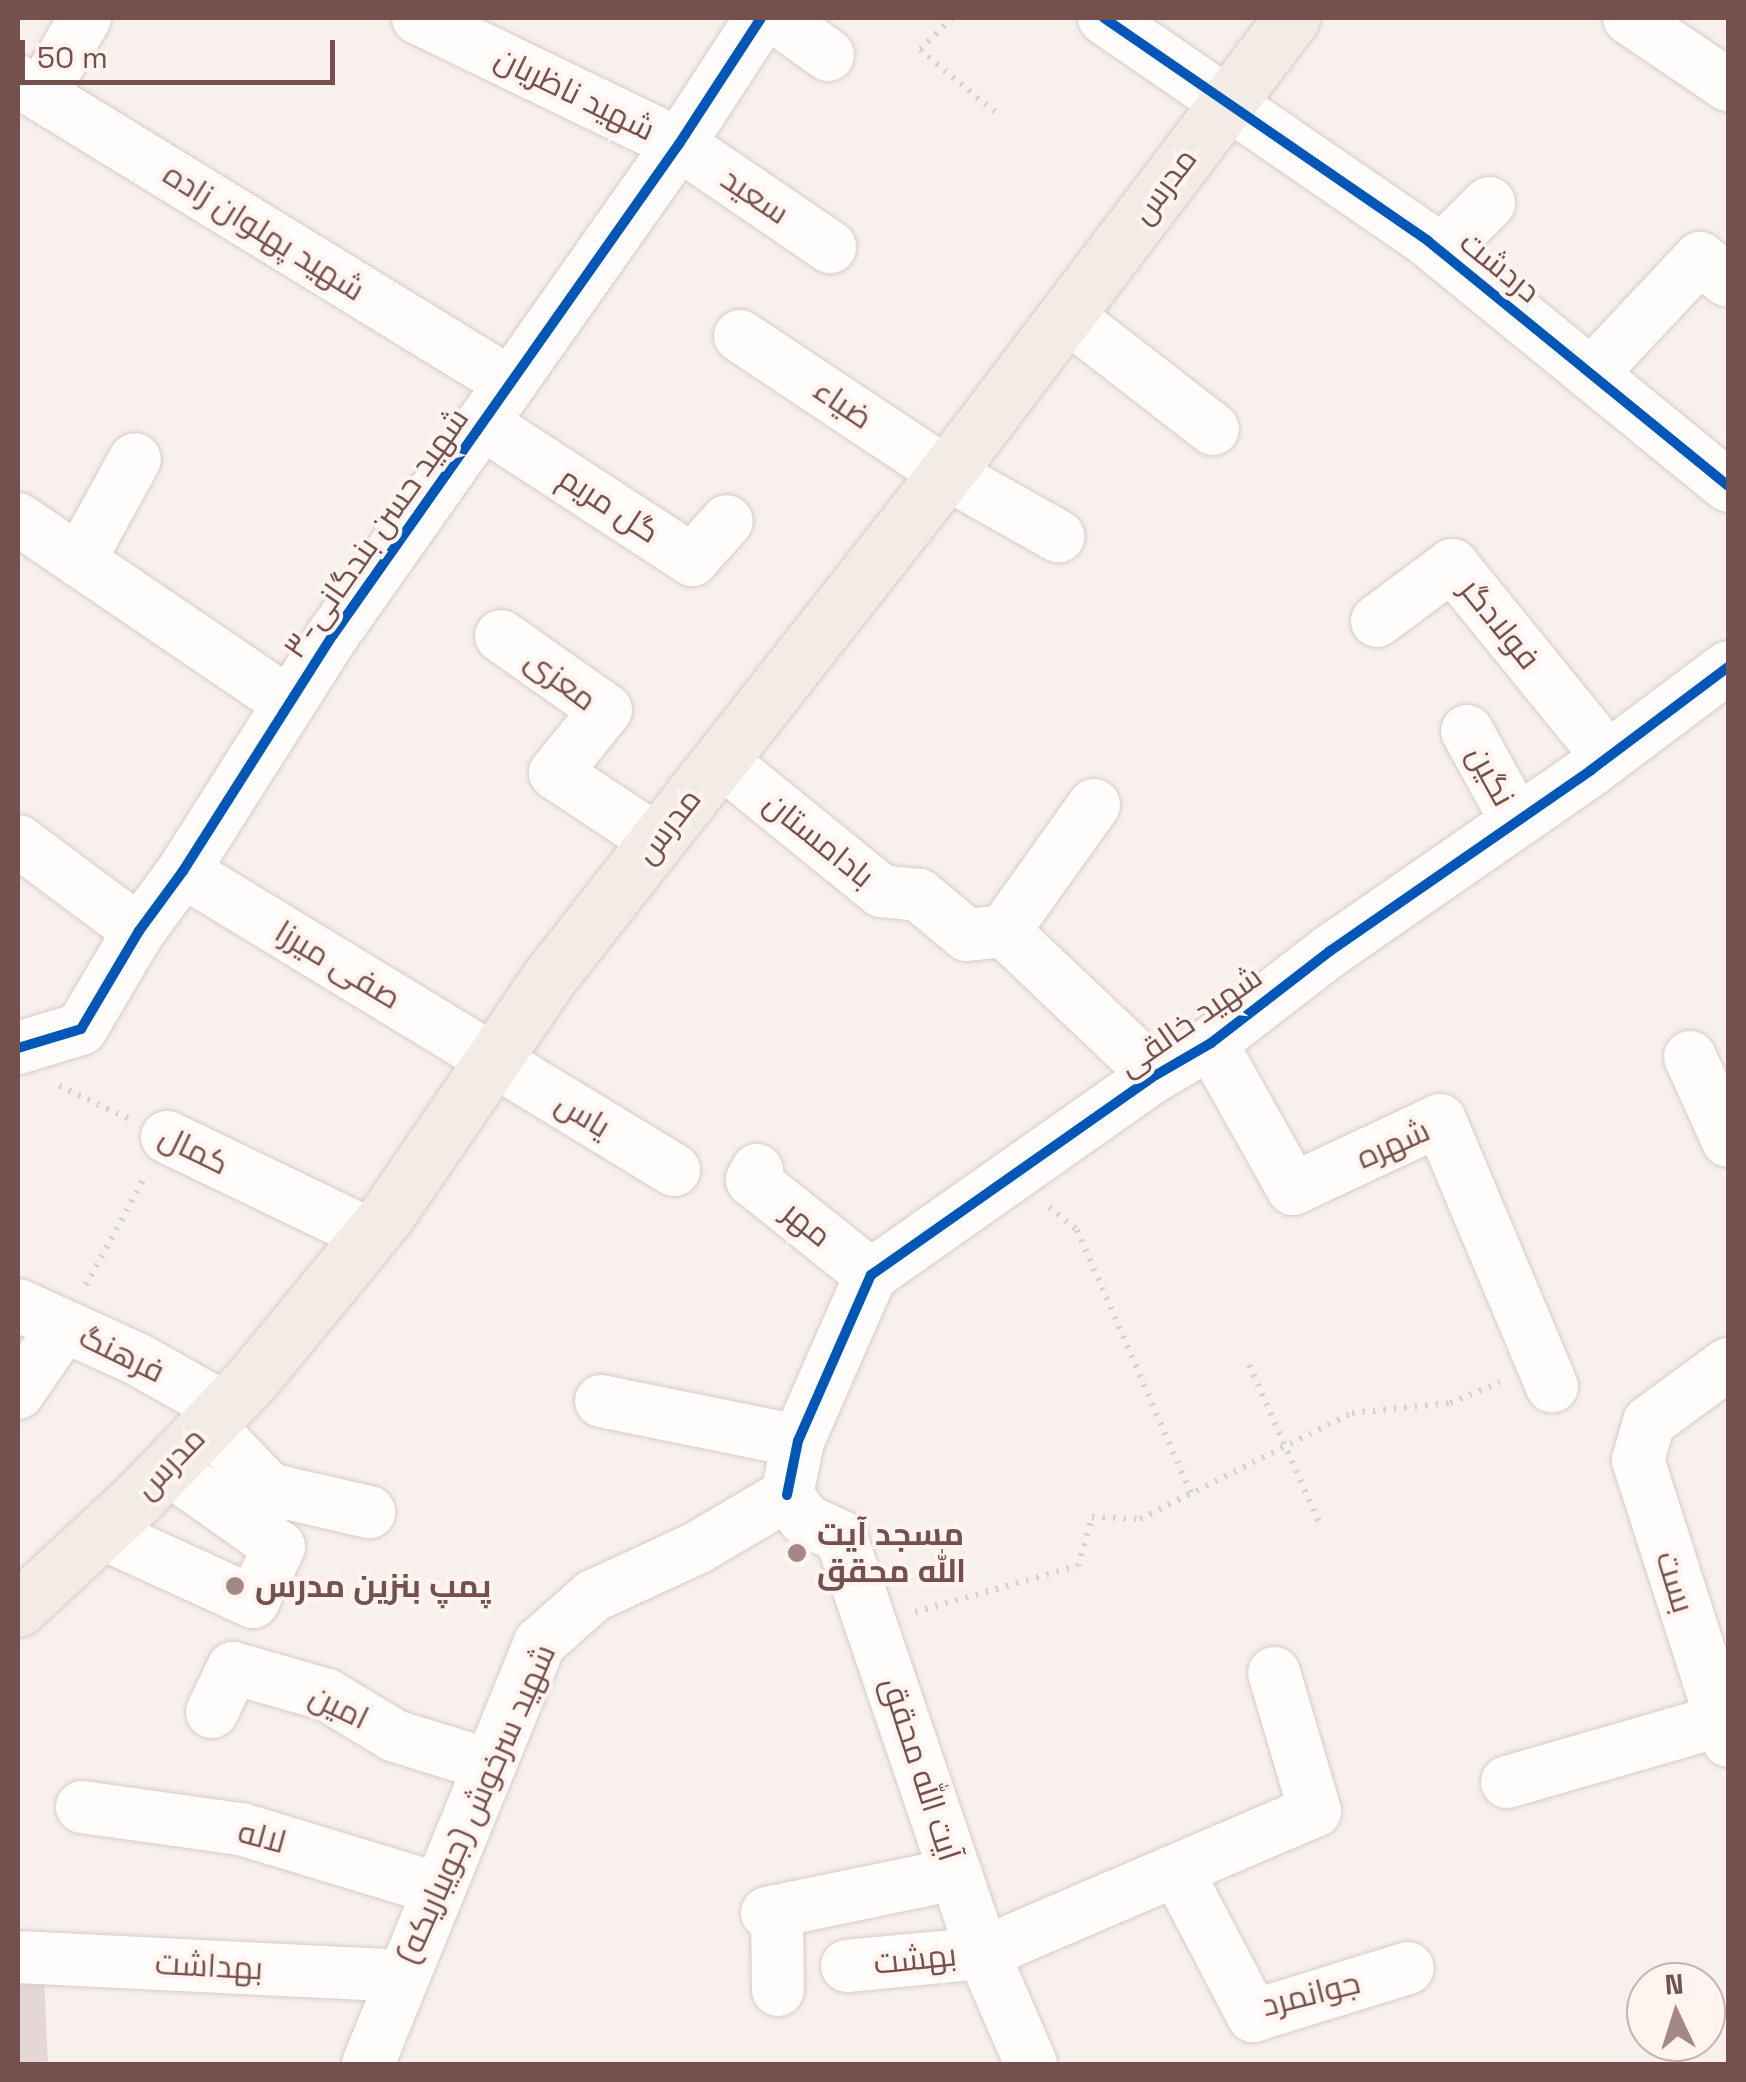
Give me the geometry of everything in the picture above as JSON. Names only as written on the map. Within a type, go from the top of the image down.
[{"type":"main road","name":"مدرس","points":[[18,1609],[216,1417],[370,1235],[548,979],[946,473],[1292,18]]},
{"type":"street","points":[[29,88],[86,18]]},
{"type":"street","name":"شهید ناظریان","points":[[418,18],[679,144]]},
{"type":"street","name":"۳-شهید حسن بندگانی","points":[[34,1065],[81,1030],[140,931],[183,871],[289,703],[679,144],[761,18]]},
{"type":"street","points":[[777,18],[828,55]]},
{"type":"street","name":"دردشت","points":[[1104,18],[1441,251],[1728,486]]},
{"type":"street","points":[[1659,26],[1728,85]]},
{"type":"street","name":"شهید پهلوان زاده","points":[[29,88],[496,403]]},
{"type":"street","name":"سعید","points":[[679,144],[830,248]]},
{"type":"street","points":[[1441,251],[1489,203]]},
{"type":"street","points":[[1591,374],[1700,258],[1726,280]]},
{"type":"street","points":[[1066,315],[1213,429]]},
{"type":"street","name":"ضیاء","points":[[740,336],[946,473],[1058,536]]},
{"type":"street","name":"گل مریم","points":[[496,403],[692,560],[727,521]]},
{"type":"street","points":[[79,560],[135,459]]},
{"type":"street","points":[[18,520],[289,703]]},
{"type":"street","name":"فولادگر","points":[[1377,621],[1452,565],[1607,756]]},
{"type":"street","name":"معزی","points":[[501,636],[606,710],[554,774],[656,840]]},
{"type":"street","name":"شهید خالقی","points":[[871,1276],[1156,1074],[1211,1043],[1330,950],[1728,667]]},
{"type":"street","name":"نگین","points":[[1467,731],[1516,820]]},
{"type":"street","name":"بادامستان","points":[[720,760],[881,891],[919,895],[967,936],[1004,931]]},
{"type":"street","points":[[1094,805],[1004,931],[1156,1074]]},
{"type":"street","points":[[18,841],[140,931]]},
{"type":"street","name":"صفی میرزا","points":[[183,871],[492,1060]]},
{"type":"street","name":"شهره","points":[[1211,1043],[1293,1189],[1440,1120],[1552,1386]]},
{"type":"street","points":[[1690,1057],[1728,1142]]},
{"type":"street","name":"یاس","points":[[492,1060],[674,1170]]},
{"type":"street","name":"کمال","points":[[167,1138],[370,1235]]},
{"type":"street","name":"مهر","points":[[757,1170],[752,1180],[871,1276]]},
{"type":"street","points":[[786,1495],[798,1441],[871,1276]]},
{"type":"street","name":"فرهنگ","points":[[18,1305],[138,1359],[216,1417],[270,1489],[369,1512]]},
{"type":"street","points":[[18,1392],[64,1326]]},
{"type":"street","name":"بست","points":[[1725,1730],[1714,1654],[1638,1460],[1649,1422],[1728,1364]]},
{"type":"street","points":[[601,1401],[798,1441]]},
{"type":"street","points":[[100,1532],[253,1602],[279,1547],[166,1467]]},
{"type":"street","name":"آیت الله محقق","points":[[786,1495],[806,1520],[841,1537],[983,1952],[1031,2064]]},
{"type":"street","name":"شهید سرخوش (جویباریکه)","points":[[368,2064],[540,1642],[593,1596],[698,1548],[786,1495]]},
{"type":"street","name":"امین","points":[[212,1712],[233,1668],[327,1695],[395,1736],[489,1765]]},
{"type":"street","points":[[983,1952],[1315,1810],[1274,1673]]},
{"type":"street","points":[[1506,1782],[1725,1730]]},
{"type":"street","name":"لاله","points":[[82,1806],[241,1829],[438,1889]]},
{"type":"street","name":"جوانمرد","points":[[1177,1871],[1253,2016],[1408,1968]]},
{"type":"street","points":[[778,1990],[772,1912],[956,1874]]},
{"type":"street","name":"بهشت","points":[[847,1966],[983,1952]]},
{"type":"street","name":"بهداشت","points":[[18,1957],[401,1976]]},
{"type":"path","points":[[952,18],[920,50],[1000,117]]},
{"type":"path","points":[[64,1326],[167,1138]]},
{"type":"path","points":[[1076,1230],[1191,1494]]},
{"type":"path","points":[[1248,1365],[1322,1527]]},
{"type":"path","points":[[873,1624],[1078,1566],[1092,1516],[1140,1520],[1352,1413],[1450,1403]]},
{"type":"building","points":[[18,1974],[44,1976],[48,2064],[18,2064]]},
{"type":"cycle path","points":[[18,1048],[81,1029],[139,931],[183,871],[333,635],[679,144],[761,18]]},
{"type":"cycle path","points":[[1104,18],[1428,241],[1728,486]]},
{"type":"cycle path","points":[[787,1495],[798,1441],[871,1275],[1156,1075],[1211,1043],[1330,951],[1591,770],[1728,667]]},
{"type":"place","name":"مسجد آیت الله محقق","points":[[797,1553]]},
{"type":"place","name":"پمپ بنزین مدرس","points":[[235,1586]]}]
